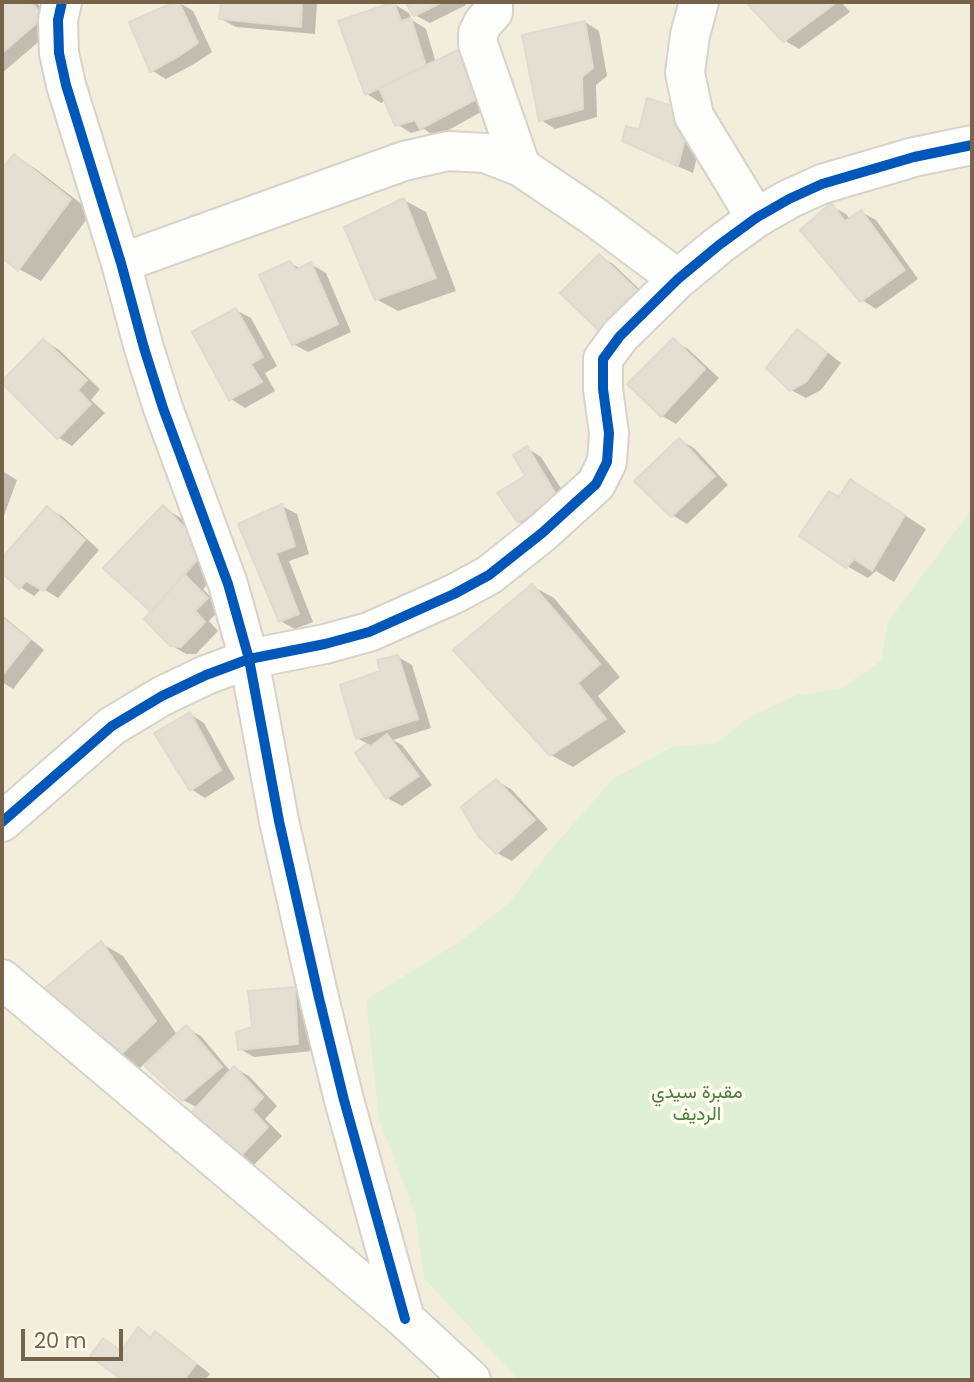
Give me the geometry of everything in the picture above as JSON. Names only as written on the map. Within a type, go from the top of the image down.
[{"type":"street","points":[[62,2],[58,20],[59,53],[66,85],[163,408],[228,584],[249,659],[279,821],[319,998],[344,1100],[405,1319]]},
{"type":"street","points":[[493,2],[493,12],[478,33],[478,44],[521,167]]},
{"type":"street","points":[[699,2],[690,35],[685,73],[694,116],[756,218]]},
{"type":"street","points":[[2,822],[112,726],[162,696],[206,675],[249,659],[369,632],[406,617],[489,575],[542,533],[596,484],[607,462],[609,433],[603,389],[603,359],[620,336],[678,279],[756,218],[789,199],[822,184],[914,157],[972,145]]},
{"type":"street","points":[[121,263],[404,161],[448,151],[485,153],[521,167],[592,215],[678,279]]},
{"type":"street","points":[[2,979],[405,1319],[471,1380]]},
{"type":"shaded area","points":[[2,2],[972,2],[972,1380],[2,1380]]},
{"type":"green space","name":"مقبرة سيدي الرديف","points":[[972,509],[972,1380],[519,1380],[424,1278],[415,1213],[379,1119],[366,1000],[461,941],[510,902],[548,853],[613,779],[672,747],[717,743],[751,716],[797,695],[840,689],[881,661],[888,622]]},
{"type":"building","points":[[2,2],[31,2],[44,17],[2,53]]},
{"type":"building","points":[[179,2],[198,43],[150,72],[129,22]]},
{"type":"building","points":[[221,2],[302,2],[301,27],[219,19]]},
{"type":"building","points":[[394,2],[401,21],[411,18],[426,66],[365,95],[338,21]]},
{"type":"building","points":[[405,2],[443,2],[414,16]]},
{"type":"building","points":[[746,2],[835,2],[836,3],[783,42]]},
{"type":"building","points":[[585,21],[593,68],[582,77],[583,109],[539,121],[522,35]]},
{"type":"building","points":[[464,47],[486,94],[420,129],[415,120],[395,126],[379,88]]},
{"type":"building","points":[[647,98],[687,111],[690,119],[678,166],[622,141],[626,126],[639,130]]},
{"type":"building","points":[[14,154],[71,199],[18,271],[2,258],[2,169]]},
{"type":"building","points":[[404,198],[436,278],[375,300],[344,227]]},
{"type":"building","points":[[831,203],[845,221],[861,210],[905,270],[860,302],[800,230]]},
{"type":"building","points":[[599,254],[639,292],[601,333],[560,293]]},
{"type":"building","points":[[290,261],[296,270],[311,262],[338,324],[292,345],[259,275]]},
{"type":"building","points":[[236,308],[263,357],[251,364],[262,382],[229,400],[192,332]]},
{"type":"building","points":[[797,329],[827,353],[806,382],[790,391],[766,368]]},
{"type":"building","points":[[673,338],[705,369],[661,417],[627,384]]},
{"type":"building","points":[[43,339],[87,380],[78,390],[91,404],[57,439],[2,383]]},
{"type":"building","points":[[679,438],[715,476],[671,517],[634,481]]},
{"type":"building","points":[[527,446],[557,496],[518,523],[497,493],[525,476],[513,455]]},
{"type":"building","points":[[850,479],[905,515],[872,571],[854,559],[846,568],[799,536],[829,491],[839,497]]},
{"type":"building","points":[[282,504],[295,546],[276,553],[299,614],[279,622],[238,524]]},
{"type":"building","points":[[163,505],[206,550],[151,612],[103,568]]},
{"type":"building","points":[[47,506],[85,540],[43,591],[26,581],[19,589],[2,573],[2,558]]},
{"type":"building","points":[[184,574],[208,598],[195,611],[205,622],[181,647],[170,646],[144,619]]},
{"type":"building","points":[[532,584],[600,664],[578,683],[606,719],[550,756],[453,650]]},
{"type":"building","points":[[2,617],[30,640],[2,676]]},
{"type":"building","points":[[398,655],[418,719],[356,739],[340,685],[380,671],[377,660]]},
{"type":"building","points":[[190,712],[221,770],[190,791],[154,733]]},
{"type":"building","points":[[387,734],[419,776],[386,799],[355,753],[366,744],[371,746]]},
{"type":"building","points":[[496,779],[535,820],[496,854],[478,836],[461,807]]},
{"type":"building","points":[[101,941],[156,1021],[118,1057],[40,992]]},
{"type":"building","points":[[295,987],[298,1044],[238,1050],[236,1032],[252,1027],[248,991]]},
{"type":"building","points":[[186,1025],[222,1067],[182,1101],[144,1065]]},
{"type":"building","points":[[234,1066],[263,1097],[252,1110],[268,1127],[237,1160],[191,1113]]},
{"type":"building","points":[[138,1327],[151,1338],[155,1331],[196,1364],[184,1380],[122,1380],[90,1356],[103,1338],[121,1351]]},
{"type":"cycle path","points":[[62,2],[58,20],[59,53],[66,85],[163,408],[228,584],[249,659],[279,821],[319,998],[344,1100],[405,1319]]},
{"type":"cycle path","points":[[2,822],[112,726],[162,696],[206,675],[249,659],[369,632],[454,594],[489,575],[542,533],[596,484],[607,462],[609,433],[603,389],[603,359],[620,336],[678,279],[756,218],[789,199],[822,184],[914,157],[972,145]]}]
